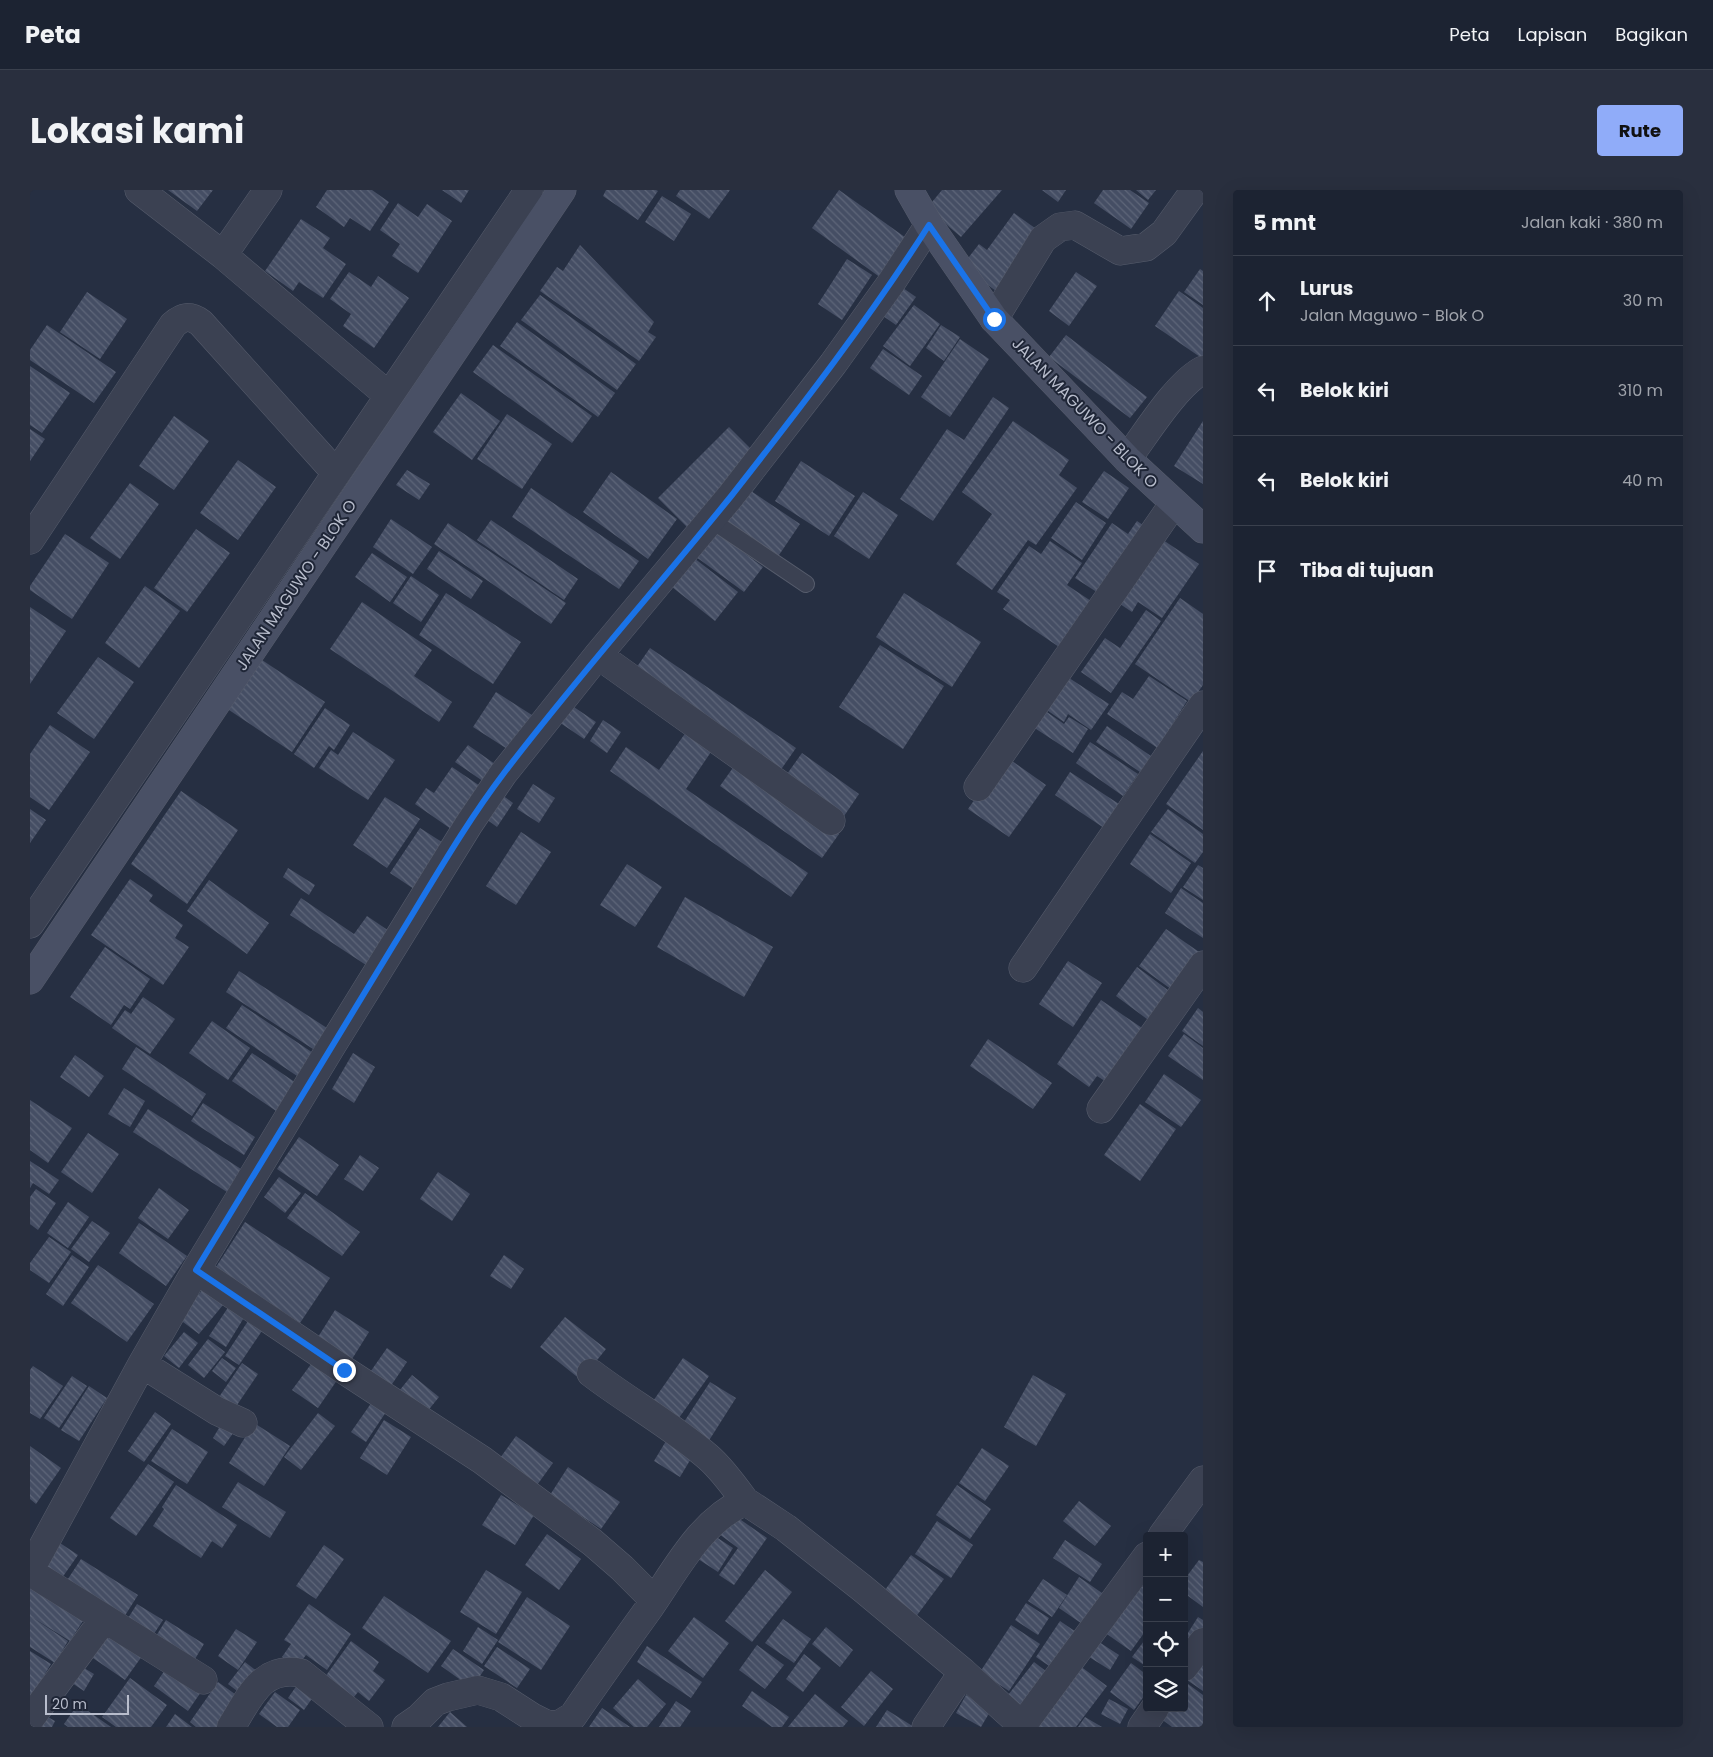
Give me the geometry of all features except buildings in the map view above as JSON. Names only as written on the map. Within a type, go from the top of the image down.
[{"type":"main road","name":"JALAN MAGUWO - BLOK O","points":[[30,980],[562,190]]},
{"type":"main road","name":"JALAN MAGUWO - BLOK O","points":[[909,190],[929,225],[994,319],[1127,459],[1203,529]]},
{"type":"street","points":[[139,190],[223,255],[389,396]]},
{"type":"street","points":[[223,255],[268,190]]},
{"type":"street","points":[[30,924],[529,190]]},
{"type":"street","points":[[994,319],[1043,238],[1060,227],[1075,225],[1120,251],[1146,247],[1164,233],[1195,190]]},
{"type":"street","points":[[203,1680],[104,1619],[31,1565],[196,1270],[469,824],[503,774],[598,655],[711,520],[833,364],[891,283],[929,225]]},
{"type":"street","points":[[30,540],[173,325],[179,319],[186,317],[194,318],[200,323],[336,473]]},
{"type":"street","points":[[1127,459],[1182,386],[1195,374],[1203,370]]},
{"type":"street","points":[[978,787],[1174,503]]},
{"type":"street","points":[[598,655],[831,821]]},
{"type":"street","points":[[1023,968],[1203,705]]},
{"type":"street","points":[[1101,1109],[1203,965]]},
{"type":"street","points":[[196,1270],[482,1460],[592,1542],[622,1568],[654,1600]]},
{"type":"street","points":[[142,1364],[217,1411],[243,1423]]},
{"type":"street","points":[[591,1373],[709,1457],[745,1501],[786,1528],[862,1588],[963,1672],[1023,1726],[1143,1561]]},
{"type":"street","points":[[1165,1532],[1203,1480]]},
{"type":"street","points":[[408,1727],[436,1702],[448,1697],[478,1690],[501,1697],[548,1725],[560,1724],[573,1716],[685,1554],[718,1517],[731,1507],[745,1501]]},
{"type":"street","points":[[30,1718],[104,1619]]},
{"type":"street","points":[[1188,1662],[1203,1642]]},
{"type":"street","points":[[231,1727],[260,1682],[278,1672],[288,1670],[301,1673],[369,1727]]},
{"type":"street","points":[[926,1727],[963,1672]]},
{"type":"street","points":[[1142,1727],[1152,1712]]},
{"type":"lane","points":[[711,520],[806,584]]},
{"type":"route","points":[[344,1370],[196,1270],[331,1047],[469,824],[503,774],[598,655],[730,497],[833,364],[891,283],[929,225],[994,319]]}]
